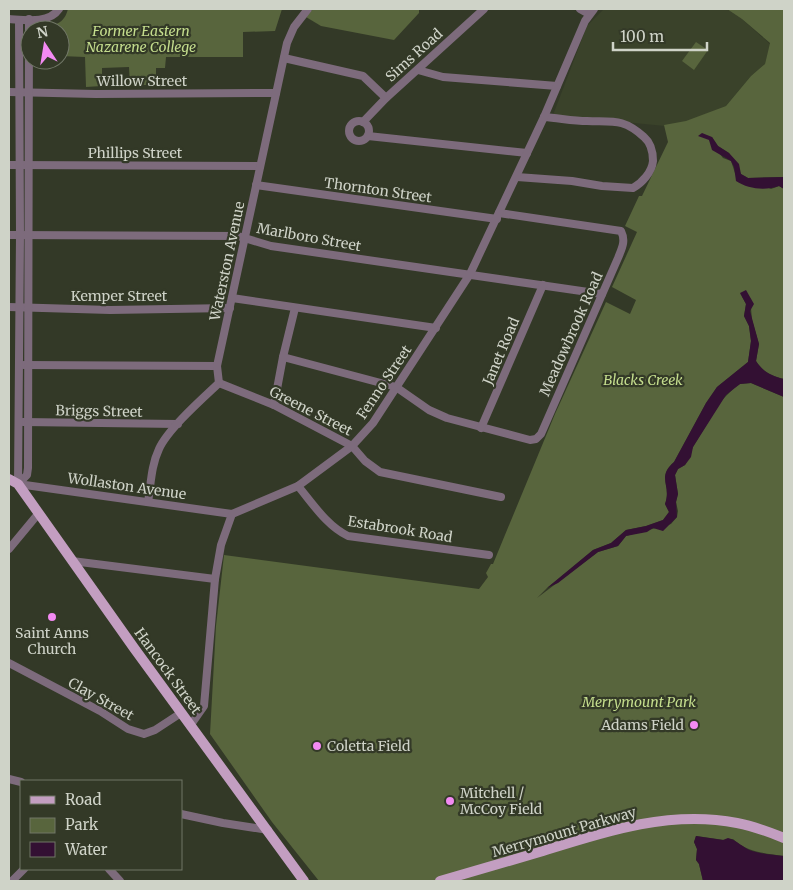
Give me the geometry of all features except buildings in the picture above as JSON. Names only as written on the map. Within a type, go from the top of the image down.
[{"type":"main road","name":"Hancock Street","points":[[13,482],[304,881]]},
{"type":"main road","name":"Merrymount Parkway","points":[[440,881],[608,831],[647,822],[728,821],[751,826],[784,838]]},
{"type":"street","points":[[9,19],[51,17],[59,9]]},
{"type":"street","name":"Waterston Avenue","points":[[219,383],[218,366],[284,58],[290,35],[308,9]]},
{"type":"street","name":"Sims Road","points":[[484,9],[386,98],[363,122],[353,123],[350,130],[351,136],[357,140],[362,140],[368,136],[528,153]]},
{"type":"street","points":[[580,9],[591,11]]},
{"type":"street","name":"Fenno Street","points":[[232,514],[298,486],[352,446],[373,423],[470,274],[528,153],[591,11]]},
{"type":"street","points":[[13,482],[26,474],[28,468],[29,19]]},
{"type":"street","points":[[13,482],[19,422],[19,20]]},
{"type":"street","points":[[284,58],[363,76],[386,98]]},
{"type":"street","points":[[418,70],[443,77],[557,86]]},
{"type":"street","name":"Willow Street","points":[[9,92],[276,93]]},
{"type":"street","points":[[517,176],[633,188],[641,182],[651,169],[652,152],[649,142],[634,127],[609,121],[544,117]]},
{"type":"street","points":[[363,122],[369,129],[368,136]]},
{"type":"street","name":"Phillips Street","points":[[9,165],[260,166]]},
{"type":"street","name":"Thornton Street","points":[[256,185],[621,231]]},
{"type":"street","name":"Meadowbrook Road","points":[[482,428],[530,440],[536,439],[540,434],[624,243],[621,231]]},
{"type":"street","name":"Marlboro Street","points":[[9,235],[238,236],[271,246],[602,294]]},
{"type":"street","name":"Janet Road","points":[[482,428],[543,285]]},
{"type":"street","points":[[232,298],[436,328]]},
{"type":"street","name":"Kemper Street","points":[[9,307],[110,310],[230,308]]},
{"type":"street","points":[[274,405],[295,308]]},
{"type":"street","points":[[283,357],[396,388],[430,410],[447,418],[482,428]]},
{"type":"street","points":[[19,365],[218,366]]},
{"type":"street","points":[[148,502],[153,467],[160,447],[178,424],[219,383]]},
{"type":"street","name":"Greene Street","points":[[219,383],[274,405],[352,446],[365,461],[380,472],[501,497]]},
{"type":"street","name":"Briggs Street","points":[[19,422],[178,424]]},
{"type":"street","name":"Wollaston Avenue","points":[[13,482],[232,514]]},
{"type":"street","name":"Estabrook Road","points":[[298,486],[329,522],[338,531],[348,536],[489,555]]},
{"type":"street","points":[[9,549],[38,514]]},
{"type":"street","points":[[190,726],[204,706],[215,579],[221,545],[232,514]]},
{"type":"street","points":[[72,561],[215,579]]},
{"type":"street","name":"Clay Street","points":[[9,663],[100,712],[128,730],[144,734],[155,730],[181,713]]},
{"type":"street","points":[[182,814],[268,830]]},
{"type":"street","points":[[12,881],[23,870]]},
{"type":"street","points":[[110,870],[120,881]]},
{"type":"shaded area","points":[[604,9],[727,9],[742,19],[770,44],[765,64],[751,76],[726,106],[675,127],[553,115],[587,26]]},
{"type":"green space","name":"Former Eastern Nazarene College","points":[[68,9],[282,9],[275,31],[243,32],[243,57],[166,57],[165,68],[156,68],[156,85],[130,85],[129,67],[102,68],[102,86],[86,87],[85,57],[70,56],[70,20],[63,20]]},
{"type":"green space","points":[[313,9],[419,9],[419,13],[394,40],[321,26],[306,17]]},
{"type":"green space","name":"Merrymount Park","points":[[727,9],[784,9],[784,177],[748,178],[741,174],[729,153],[718,146],[712,137],[709,140],[723,158],[731,161],[735,173],[771,189],[779,186],[784,189],[784,379],[768,373],[756,361],[759,344],[752,320],[751,308],[740,293],[746,304],[744,316],[749,326],[751,341],[748,362],[717,387],[666,473],[667,497],[665,504],[669,512],[663,520],[626,530],[611,543],[593,550],[537,598],[598,552],[618,546],[626,536],[671,524],[677,517],[678,511],[675,475],[678,469],[685,465],[693,447],[721,401],[734,388],[740,384],[751,383],[784,397],[784,856],[751,850],[738,844],[733,839],[724,840],[696,836],[694,842],[697,849],[696,860],[699,864],[703,881],[319,881],[272,822],[210,734],[216,626],[224,555],[479,589],[488,577],[486,573],[491,564],[493,564],[555,414],[606,302],[630,314],[636,300],[612,287],[637,232],[625,226],[668,142],[664,125],[686,121],[726,106],[751,76],[765,64],[770,43]]},
{"type":"green space","points":[[696,42],[708,50],[694,70],[682,61]]},
{"type":"water","points":[[702,133],[712,137],[718,146],[729,153],[739,164],[741,174],[748,178],[784,177],[784,189],[779,186],[757,188],[746,186],[736,181],[731,161],[712,150],[709,140],[698,136]]},
{"type":"water","points":[[746,290],[754,304],[750,311],[759,344],[756,361],[768,373],[784,379],[784,397],[751,383],[740,384],[726,395],[693,447],[691,457],[685,465],[678,469],[675,475],[678,494],[676,502],[677,517],[663,531],[653,528],[647,532],[626,536],[618,546],[598,552],[558,583],[547,588],[593,550],[611,543],[626,530],[663,520],[669,512],[665,504],[667,497],[666,473],[717,387],[748,362],[751,341],[749,326],[744,316],[746,304],[740,293]]},
{"type":"water","points":[[696,836],[723,840],[728,838],[752,851],[784,856],[784,881],[703,881],[699,864],[696,860],[697,849],[694,842]]},
{"type":"place","name":"Saint Anns Church","points":[[52,617]]},
{"type":"place","name":"Adams Field","points":[[694,725]]},
{"type":"place","name":"Coletta Field","points":[[317,746]]},
{"type":"place","name":"Mitchell / McCoy Field","points":[[450,801]]},
{"type":"park label","name":"Blacks Creek","points":[[643,380]]}]
